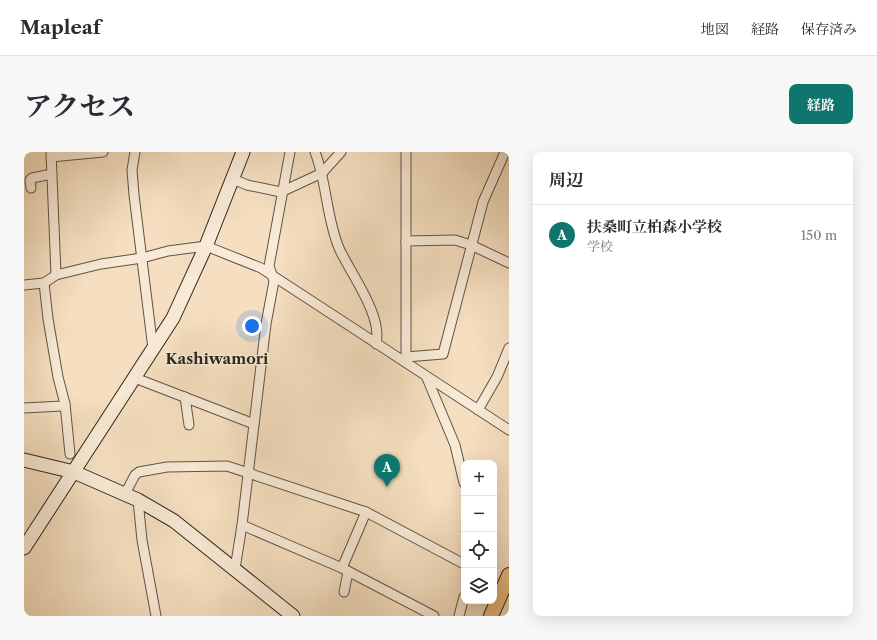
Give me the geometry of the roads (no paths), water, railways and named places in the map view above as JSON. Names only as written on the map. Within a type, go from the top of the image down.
[{"type":"main road","points":[[24,548],[100,430],[154,350],[173,318],[206,246],[243,152]]},
{"type":"main road","points":[[24,460],[74,472],[138,500],[174,521],[293,616]]},
{"type":"main road","points":[[491,616],[509,574]]},
{"type":"street","points":[[56,275],[51,154],[103,152]]},
{"type":"street","points":[[135,152],[132,170],[154,350]]},
{"type":"street","points":[[234,569],[242,525],[247,471],[268,308],[274,281],[269,266],[290,152]]},
{"type":"street","points":[[315,152],[322,173],[338,247],[371,311],[376,326],[376,344]]},
{"type":"street","points":[[233,179],[247,185],[281,192],[322,173],[341,152]]},
{"type":"street","points":[[406,152],[406,360]]},
{"type":"street","points":[[406,360],[443,354],[483,202],[505,152]]},
{"type":"street","points":[[31,188],[30,180],[32,178],[52,174]]},
{"type":"street","points":[[406,240],[454,240],[471,245],[509,263]]},
{"type":"street","points":[[24,285],[44,283],[56,275],[101,264],[142,258],[168,251],[206,246],[261,268],[271,274],[376,344],[406,360],[427,378],[509,430]]},
{"type":"street","points":[[44,283],[48,319],[58,377],[65,404],[70,454]]},
{"type":"street","points":[[478,410],[497,377],[509,348]]},
{"type":"street","points":[[135,378],[254,424]]},
{"type":"street","points":[[427,378],[455,445],[461,470]]},
{"type":"street","points":[[185,397],[189,425]]},
{"type":"street","points":[[24,408],[62,406],[65,404]]},
{"type":"street","points":[[125,494],[135,475],[139,472],[167,467],[227,466],[247,471],[366,512],[461,562]]},
{"type":"street","points":[[138,500],[142,540],[156,616]]},
{"type":"street","points":[[344,592],[345,570],[356,535],[366,512]]},
{"type":"street","points":[[242,525],[345,570],[434,616]]},
{"type":"street","points":[[459,616],[462,604]]},
{"type":"place","name":"扶桑町立柏森小学校","points":[[387,487]]},
{"type":"district","name":"Kashiwamori","points":[[217,359]]}]
